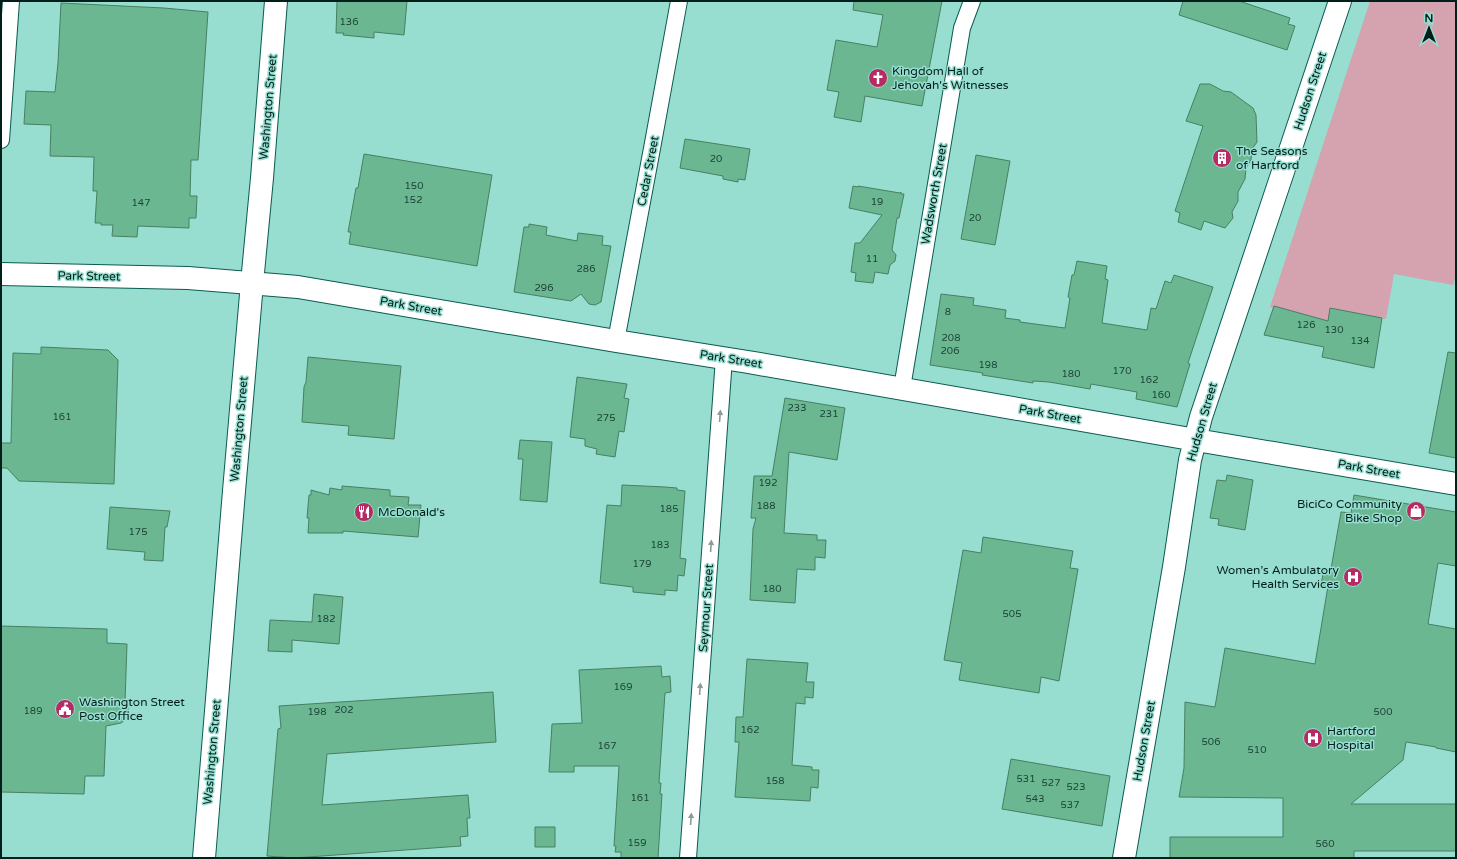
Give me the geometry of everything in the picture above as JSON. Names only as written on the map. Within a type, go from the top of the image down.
[{"type":"main road","name":"Washington Street","points":[[204,858],[276,1]]},
{"type":"main road","name":"Hudson Street","points":[[1124,858],[1174,567],[1190,460],[1204,410],[1340,1]]},
{"type":"main road","name":"Park Street","points":[[1,274],[188,278],[298,287],[902,388],[1456,484]]},
{"type":"street","points":[[1,140],[11,1]]},
{"type":"street","name":"Cedar Street","points":[[616,341],[654,143],[679,1]]},
{"type":"street","name":"Wadsworth Street","points":[[902,388],[962,28],[972,1]]},
{"type":"street","name":"Seymour Street","points":[[688,858],[724,358]]},
{"type":"shaded area","points":[[1370,1],[1456,1],[1456,275],[1453,285],[1394,274],[1386,319],[1336,310],[1328,324],[1270,307]]},
{"type":"building","points":[[337,1],[407,1],[404,35],[374,32],[374,38],[336,33]]},
{"type":"building","name":"Kingdom Hall of Jehovah's Witnesses","points":[[854,1],[942,1],[922,106],[865,96],[861,122],[834,117],[839,92],[827,90],[836,40],[877,47],[883,15],[853,10]]},
{"type":"building","points":[[1183,1],[1239,1],[1290,18],[1288,24],[1295,26],[1287,50],[1179,15]]},
{"type":"building","points":[[61,3],[164,8],[208,12],[198,160],[191,160],[190,196],[197,196],[196,218],[189,218],[189,228],[138,226],[137,237],[112,236],[113,225],[101,225],[101,223],[95,223],[97,191],[93,191],[94,157],[50,156],[51,125],[24,124],[26,91],[55,92]]},
{"type":"building","name":"The Seasons of Hartford","points":[[1200,84],[1210,84],[1223,91],[1231,92],[1253,108],[1256,115],[1257,142],[1252,149],[1251,160],[1246,168],[1245,179],[1238,192],[1238,201],[1232,212],[1233,218],[1225,228],[1204,221],[1201,230],[1178,222],[1180,213],[1175,211],[1203,126],[1186,121]]},
{"type":"building","points":[[685,139],[750,149],[745,180],[738,179],[738,182],[723,179],[723,176],[680,168]]},
{"type":"building","points":[[364,154],[492,175],[477,266],[349,244],[351,232],[348,232]]},
{"type":"building","points":[[976,155],[1010,161],[995,245],[961,239]]},
{"type":"building","points":[[853,186],[901,192],[901,194],[904,194],[899,218],[897,218],[892,250],[896,255],[895,261],[890,265],[888,274],[875,272],[873,283],[855,281],[856,273],[851,272],[855,243],[860,243],[882,215],[849,208]]},
{"type":"building","points":[[529,224],[547,227],[546,235],[577,241],[578,233],[603,236],[602,245],[611,246],[601,302],[595,305],[589,304],[581,294],[571,301],[514,292],[524,227],[529,227]]},
{"type":"building","points":[[1077,261],[1107,266],[1105,279],[1108,280],[1102,323],[1147,330],[1151,308],[1156,309],[1165,281],[1171,283],[1174,275],[1213,287],[1188,363],[1190,364],[1177,407],[1136,399],[1137,392],[1091,384],[1090,389],[1049,382],[1033,381],[1033,383],[982,375],[983,373],[930,365],[941,294],[974,298],[973,305],[1006,310],[1005,318],[1020,320],[1020,322],[1065,328],[1070,298],[1068,297],[1072,275],[1074,275]]},
{"type":"building","points":[[1274,306],[1328,321],[1330,308],[1382,318],[1374,368],[1322,357],[1324,347],[1264,335]]},
{"type":"building","points":[[41,347],[108,350],[118,360],[114,484],[19,481],[7,468],[1,468],[1,443],[11,443],[13,353],[41,354]]},
{"type":"building","points":[[1448,352],[1456,353],[1456,458],[1429,453]]},
{"type":"building","points":[[308,357],[401,366],[394,439],[348,435],[349,426],[302,422],[304,387],[306,382]]},
{"type":"building","points":[[577,377],[627,384],[624,398],[629,399],[624,432],[619,431],[615,457],[596,454],[597,449],[585,446],[585,439],[570,437]]},
{"type":"building","points":[[785,398],[845,408],[837,460],[789,452],[784,533],[817,535],[817,540],[826,540],[825,558],[815,557],[815,570],[797,569],[795,603],[750,600],[753,529],[756,518],[751,518],[754,476],[772,476]]},
{"type":"building","points":[[520,440],[552,442],[547,502],[520,500],[523,459],[518,459]]},
{"type":"building","points":[[1227,475],[1253,480],[1245,530],[1218,525],[1219,519],[1210,518],[1217,480],[1226,481]]},
{"type":"building","points":[[622,485],[677,488],[677,490],[685,491],[680,558],[686,559],[684,576],[678,575],[677,591],[665,590],[665,595],[633,592],[633,587],[600,583],[607,505],[621,506]]},
{"type":"building","name":"McDonald's","points":[[342,486],[390,490],[390,496],[409,497],[408,505],[421,505],[418,537],[343,531],[343,533],[308,533],[309,518],[307,518],[309,495],[311,495],[311,490],[329,495],[330,488],[342,490]]},
{"type":"building","name":"Hartford Hospital","points":[[1354,495],[1456,512],[1456,566],[1438,563],[1428,624],[1456,629],[1456,752],[1406,742],[1403,760],[1351,804],[1456,804],[1456,851],[1354,851],[1354,858],[1170,858],[1170,837],[1283,837],[1283,798],[1179,797],[1184,768],[1185,702],[1215,707],[1225,648],[1315,664],[1328,586],[1321,585],[1324,568],[1331,569],[1341,512],[1351,513]]},
{"type":"building","points":[[110,507],[170,511],[167,527],[165,527],[163,561],[144,560],[145,552],[107,549]]},
{"type":"building","points":[[983,537],[1073,551],[1070,568],[1078,569],[1059,681],[1041,677],[1039,693],[959,680],[962,663],[944,660],[963,550],[981,553]]},
{"type":"building","points":[[314,594],[343,597],[339,644],[292,640],[292,652],[268,651],[270,620],[312,622]]},
{"type":"building","name":"Washington Street Post Office","points":[[1,626],[107,629],[107,643],[127,644],[125,702],[128,708],[128,715],[121,723],[106,726],[104,776],[85,776],[84,794],[1,792]]},
{"type":"building","points":[[747,659],[808,663],[806,682],[814,682],[813,698],[805,697],[805,704],[796,703],[792,765],[812,767],[812,770],[819,770],[818,788],[811,787],[810,801],[735,797],[739,742],[735,742],[736,717],[743,717]]},
{"type":"building","points":[[661,666],[662,677],[670,676],[671,692],[665,693],[659,783],[661,783],[660,794],[662,794],[658,858],[621,858],[621,852],[615,852],[616,846],[614,846],[619,766],[574,766],[574,772],[549,772],[552,724],[582,723],[579,670]]},
{"type":"building","points":[[493,692],[496,742],[327,754],[322,805],[468,795],[470,818],[467,818],[468,836],[460,837],[461,846],[294,858],[267,856],[278,729],[281,728],[279,706]]},
{"type":"building","points":[[1011,759],[1110,776],[1102,826],[1002,809]]},
{"type":"building","points":[[535,827],[555,827],[555,847],[535,847]]},
{"type":"place","name":"Kingdom Hall of Jehovah's Witnesses","points":[[878,78]]},
{"type":"place","name":"The Seasons of Hartford","points":[[1222,158]]},
{"type":"place","name":"BiciCo Community Bike Shop","points":[[1416,511]]},
{"type":"place","name":"McDonald's","points":[[364,512]]},
{"type":"place","name":"Women’s Ambulatory Health Services","points":[[1353,577]]},
{"type":"place","name":"Washington Street Post Office","points":[[65,709]]},
{"type":"place","name":"Hartford Hospital","points":[[1313,738]]}]
